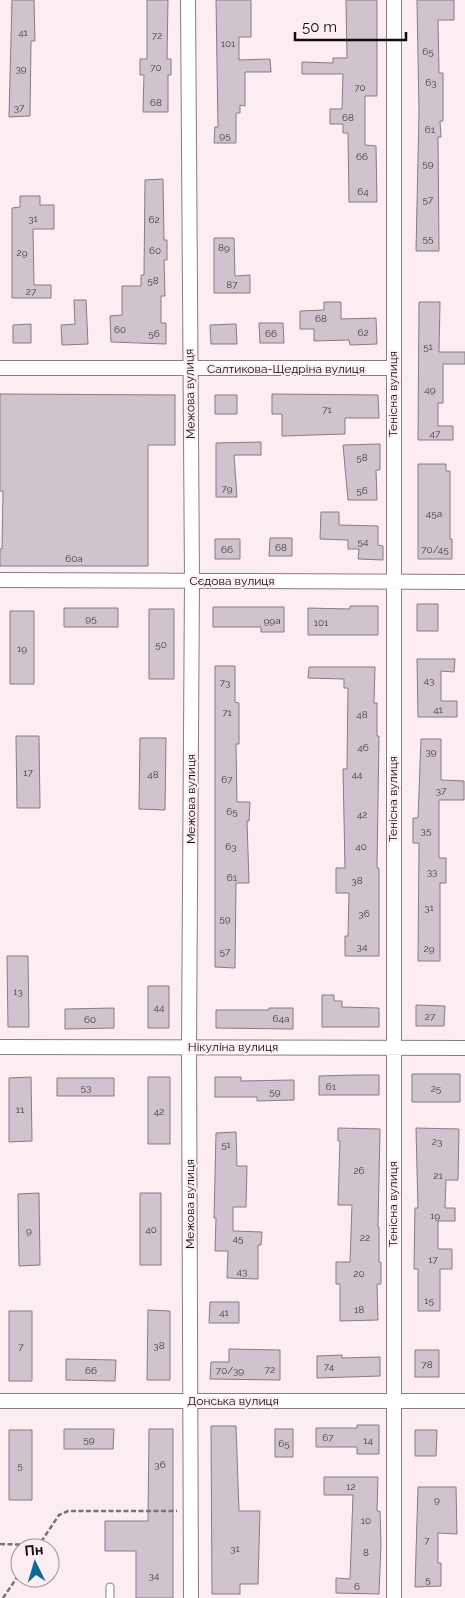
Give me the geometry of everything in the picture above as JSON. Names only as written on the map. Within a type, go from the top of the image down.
[{"type":"street","name":"Межова вулиця","points":[[188,0],[192,580],[189,1047],[191,1598]]},
{"type":"street","name":"Тенісна вулиця","points":[[394,0],[392,1401],[394,1598]]},
{"type":"street","name":"Салтикова-Щедріна вулиця","points":[[0,368],[393,368]]},
{"type":"street","name":"Сєдова вулиця","points":[[0,580],[465,582]]},
{"type":"street","name":"Нікуліна вулиця","points":[[0,1047],[465,1048]]},
{"type":"street","name":"Донська вулиця","points":[[0,1401],[465,1401]]},
{"type":"lane","points":[[110,1587],[110,1598]]},
{"type":"path","points":[[44,1538],[59,1516],[68,1511],[191,1512]]},
{"type":"building","points":[[12,0],[34,0],[35,41],[31,41],[30,116],[9,117]]},
{"type":"building","points":[[147,0],[168,0],[167,59],[171,59],[171,75],[168,75],[168,112],[143,112],[144,75],[140,75],[140,59],[147,59]]},
{"type":"building","points":[[216,0],[251,0],[251,37],[239,37],[239,60],[270,59],[271,72],[245,72],[245,106],[240,105],[240,113],[236,113],[236,143],[214,143],[215,127],[218,127]]},
{"type":"building","points":[[346,0],[377,0],[377,96],[365,96],[365,145],[376,146],[377,202],[349,202],[348,133],[343,133],[343,124],[330,124],[330,109],[342,109],[343,74],[302,74],[302,62],[333,63],[333,58],[347,58]]},
{"type":"building","points":[[417,0],[454,0],[454,20],[438,20],[439,73],[443,73],[443,121],[440,121],[441,137],[438,137],[439,251],[416,251],[419,112]]},
{"type":"building","points":[[163,179],[164,240],[167,240],[167,260],[164,260],[165,296],[161,296],[161,323],[166,323],[166,344],[111,342],[110,316],[122,315],[122,286],[141,286],[141,275],[144,275],[145,180]]},
{"type":"building","points":[[20,196],[40,196],[40,205],[54,205],[54,229],[33,229],[34,285],[51,285],[51,298],[12,298],[12,208],[20,207]]},
{"type":"building","points":[[214,238],[234,238],[235,276],[250,275],[250,293],[214,293]]},
{"type":"building","points":[[74,300],[86,300],[88,344],[62,345],[61,325],[75,324]]},
{"type":"building","points":[[324,302],[341,302],[341,319],[376,318],[377,344],[350,345],[349,340],[314,341],[314,329],[300,329],[300,311],[324,310]]},
{"type":"building","points":[[419,302],[440,302],[439,352],[465,352],[465,364],[443,364],[443,403],[438,403],[438,426],[453,426],[453,440],[418,440]]},
{"type":"building","points":[[259,323],[283,323],[284,343],[260,343]]},
{"type":"building","points":[[31,324],[31,343],[13,343],[13,325]]},
{"type":"building","points":[[236,324],[237,344],[211,344],[210,325]]},
{"type":"building","points":[[0,394],[175,395],[175,445],[148,445],[148,566],[0,566],[3,491],[0,491]]},
{"type":"building","points":[[272,394],[378,395],[379,418],[345,418],[345,434],[282,436],[282,414],[272,414]]},
{"type":"building","points":[[215,395],[237,395],[237,414],[215,414]]},
{"type":"building","points":[[261,442],[261,455],[234,455],[237,497],[216,497],[216,443]]},
{"type":"building","points":[[380,444],[380,470],[376,470],[377,500],[348,500],[343,445]]},
{"type":"building","points":[[418,464],[446,464],[446,471],[450,471],[450,539],[452,539],[452,559],[418,559]]},
{"type":"building","points":[[321,512],[339,512],[339,525],[378,526],[378,545],[383,546],[383,560],[358,559],[359,549],[348,549],[348,540],[320,539]]},
{"type":"building","points":[[270,538],[292,538],[292,556],[269,556]]},
{"type":"building","points":[[215,539],[240,539],[240,559],[215,559]]},
{"type":"building","points":[[417,604],[438,604],[438,631],[417,631]]},
{"type":"building","points":[[350,606],[378,606],[378,635],[308,635],[308,608],[350,609]]},
{"type":"building","points":[[213,607],[284,607],[284,632],[261,632],[261,627],[213,627]]},
{"type":"building","points":[[64,608],[118,608],[118,627],[64,627]]},
{"type":"building","points":[[149,609],[174,609],[174,679],[149,679]]},
{"type":"building","points":[[10,611],[34,611],[34,684],[10,684]]},
{"type":"building","points":[[417,659],[455,659],[454,672],[441,671],[441,701],[457,701],[457,717],[418,717]]},
{"type":"building","points":[[215,666],[235,666],[235,702],[239,703],[239,744],[236,744],[237,802],[250,802],[249,821],[247,821],[249,883],[236,883],[235,968],[215,967]]},
{"type":"building","points":[[309,667],[375,667],[374,703],[377,703],[377,736],[379,736],[377,868],[379,868],[379,956],[345,956],[345,936],[348,936],[349,893],[336,893],[336,868],[345,868],[343,769],[347,769],[348,688],[344,688],[344,679],[308,678]]},
{"type":"building","points":[[16,736],[39,736],[40,808],[17,808]]},
{"type":"building","points":[[140,738],[166,738],[165,810],[139,809]]},
{"type":"building","points":[[421,739],[441,739],[441,780],[464,781],[464,800],[439,800],[439,858],[446,858],[446,883],[440,883],[440,961],[418,961],[419,843],[413,843],[413,818],[418,818]]},
{"type":"building","points":[[7,956],[28,956],[29,1027],[8,1027]]},
{"type":"building","points":[[148,986],[169,986],[169,1028],[148,1028]]},
{"type":"building","points":[[322,995],[334,995],[334,1001],[342,1001],[342,1007],[379,1008],[379,1027],[322,1027]]},
{"type":"building","points":[[416,1005],[445,1006],[444,1026],[416,1026]]},
{"type":"building","points":[[114,1008],[114,1028],[65,1029],[65,1009]]},
{"type":"building","points":[[269,1008],[293,1008],[293,1029],[216,1028],[216,1010],[269,1010]]},
{"type":"building","points":[[412,1074],[460,1074],[460,1102],[412,1102]]},
{"type":"building","points":[[379,1075],[379,1095],[319,1095],[319,1076]]},
{"type":"building","points":[[31,1077],[32,1141],[9,1142],[9,1078]]},
{"type":"building","points":[[148,1077],[170,1077],[170,1144],[148,1144]]},
{"type":"building","points":[[215,1077],[241,1077],[241,1081],[294,1080],[294,1100],[257,1101],[257,1097],[215,1097]]},
{"type":"building","points":[[57,1078],[114,1078],[114,1096],[57,1096]]},
{"type":"building","points":[[338,1128],[380,1129],[378,1227],[381,1284],[377,1284],[378,1320],[340,1321],[340,1284],[336,1284],[336,1262],[350,1262],[352,1205],[338,1205],[340,1141],[338,1141]]},
{"type":"building","points":[[416,1128],[459,1129],[458,1180],[446,1180],[445,1208],[455,1208],[455,1221],[438,1221],[438,1249],[452,1249],[452,1269],[440,1269],[440,1311],[418,1311],[418,1269],[414,1269],[415,1208],[418,1208]]},
{"type":"building","points":[[236,1132],[237,1166],[247,1166],[246,1207],[233,1207],[233,1231],[262,1232],[261,1245],[258,1245],[258,1279],[227,1278],[228,1251],[215,1251],[216,1133]]},
{"type":"building","points":[[39,1193],[40,1265],[19,1266],[18,1194]]},
{"type":"building","points":[[140,1193],[161,1193],[161,1265],[140,1265]]},
{"type":"building","points":[[210,1302],[239,1302],[239,1323],[209,1323]]},
{"type":"building","points":[[148,1310],[170,1311],[170,1380],[147,1380]]},
{"type":"building","points":[[9,1311],[32,1311],[32,1381],[9,1381]]},
{"type":"building","points":[[229,1349],[280,1350],[280,1380],[210,1379],[211,1362],[229,1362]]},
{"type":"building","points":[[415,1350],[439,1350],[439,1377],[415,1377]]},
{"type":"building","points":[[342,1355],[342,1358],[380,1357],[380,1376],[317,1378],[317,1356]]},
{"type":"building","points":[[66,1359],[116,1360],[115,1381],[66,1380]]},
{"type":"building","points":[[357,1425],[379,1425],[379,1454],[357,1454],[357,1447],[316,1447],[316,1428],[357,1428]]},
{"type":"building","points":[[211,1426],[236,1426],[239,1511],[260,1511],[258,1584],[240,1584],[240,1594],[212,1594]]},
{"type":"building","points":[[64,1429],[114,1429],[113,1449],[64,1449]]},
{"type":"building","points":[[149,1429],[173,1429],[173,1598],[136,1598],[136,1551],[105,1551],[105,1521],[148,1521]]},
{"type":"building","points":[[275,1429],[293,1429],[293,1457],[275,1457]]},
{"type":"building","points":[[9,1430],[32,1430],[32,1500],[9,1500]]},
{"type":"building","points":[[415,1430],[437,1430],[436,1456],[415,1456]]},
{"type":"building","points":[[324,1477],[378,1477],[377,1511],[380,1511],[381,1544],[379,1594],[336,1593],[336,1578],[350,1579],[353,1495],[324,1495]]},
{"type":"building","points":[[418,1487],[456,1487],[457,1534],[438,1533],[438,1563],[441,1563],[441,1586],[415,1587]]}]
